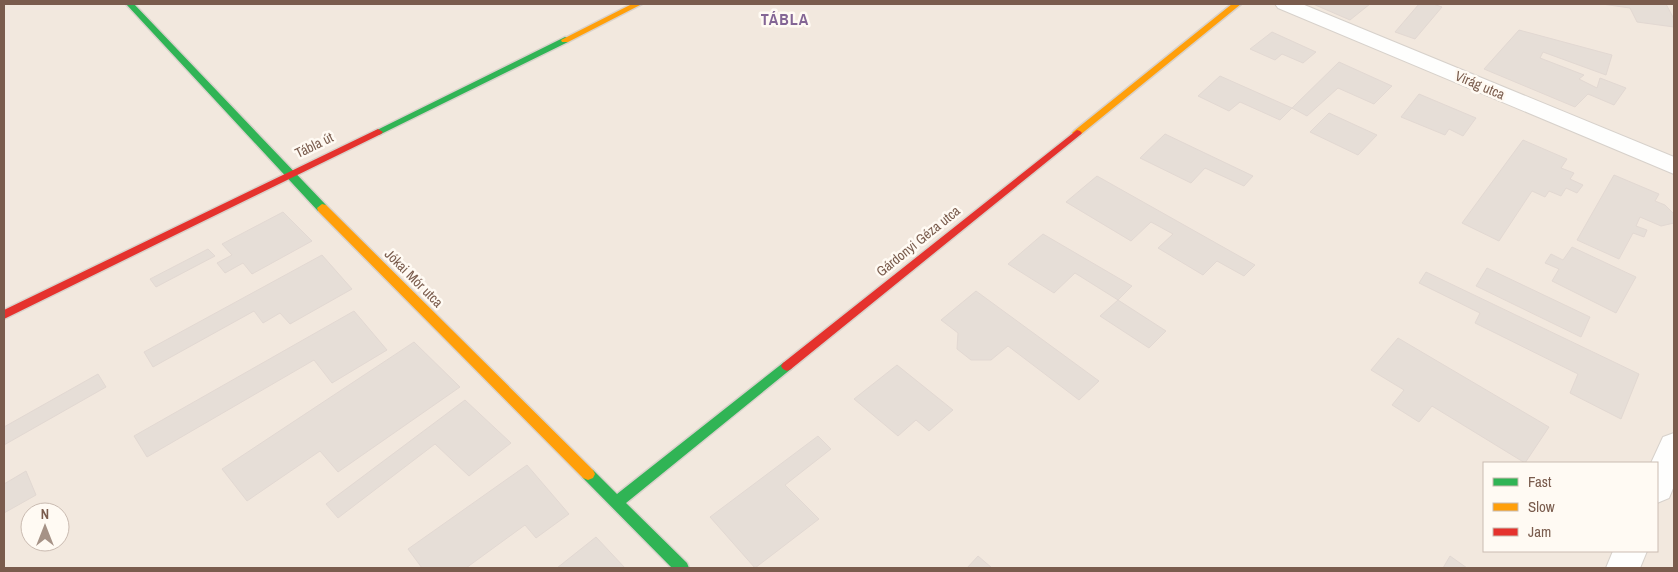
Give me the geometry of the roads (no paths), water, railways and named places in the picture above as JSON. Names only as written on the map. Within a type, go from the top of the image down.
[{"type":"street","name":"Jókai Mór utca","points":[[130,4],[288,174],[682,568]]},
{"type":"street","name":"Tábla út","points":[[4,315],[288,174],[638,4]]},
{"type":"street","name":"Gárdonyi Géza utca","points":[[618,502],[1237,4]]},
{"type":"street","name":"Virág utca","points":[[1285,4],[1674,166]]},
{"type":"street","points":[[1658,486],[1674,447]]},
{"type":"street","points":[[1623,568],[1630,552]]},
{"type":"district","name":"TÁBLA","points":[[785,19]]}]
